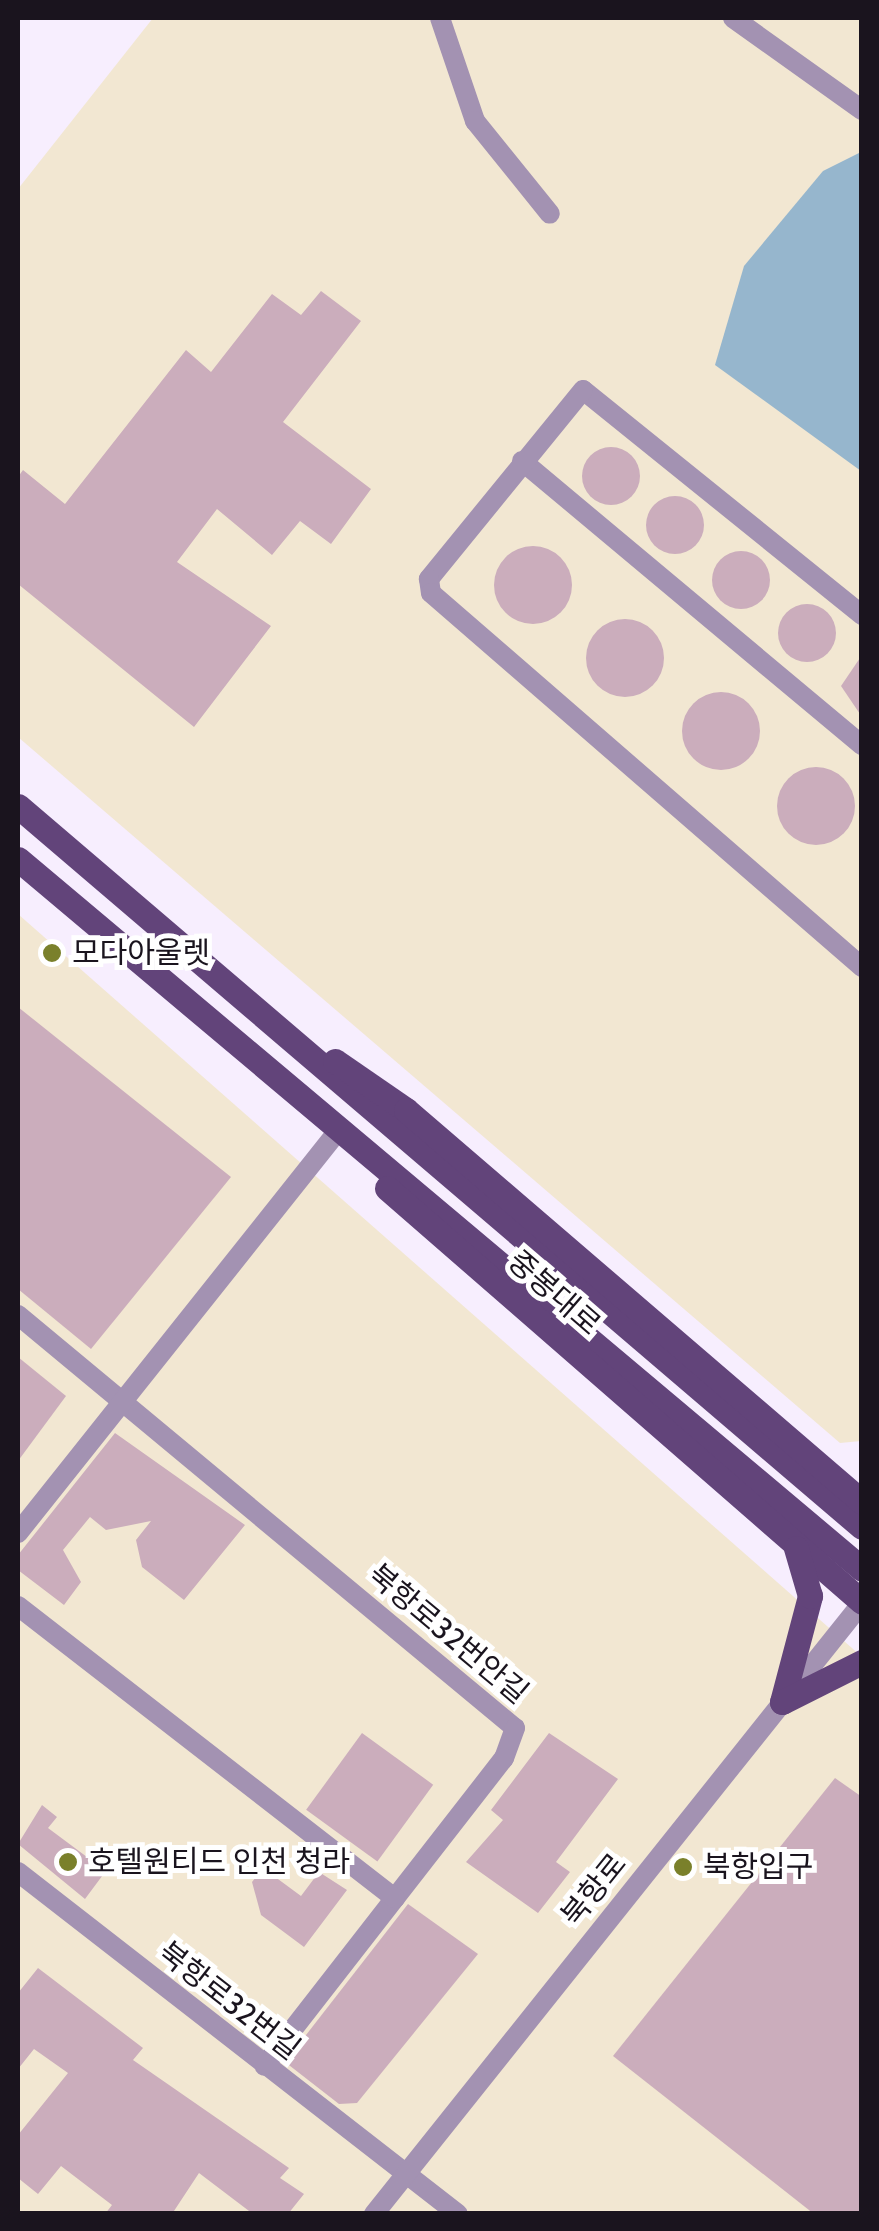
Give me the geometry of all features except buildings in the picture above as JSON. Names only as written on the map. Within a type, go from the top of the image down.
[{"type":"main road","name":"중봉대로","points":[[18,806],[253,1004],[456,1189],[862,1528]]},
{"type":"main road","name":"중봉대로","points":[[18,859],[212,1024],[862,1603]]},
{"type":"main road","name":"중봉대로","points":[[253,1004],[406,1110],[862,1502]]},
{"type":"main road","name":"중봉대로","points":[[335,1134],[439,1210],[862,1569]]},
{"type":"main road","points":[[829,1474],[862,1480]]},
{"type":"main road","points":[[782,1702],[810,1596],[794,1544]]},
{"type":"main road","points":[[782,1702],[862,1662]]},
{"type":"street","points":[[440,18],[475,122],[550,214]]},
{"type":"street","points":[[733,18],[862,110]]},
{"type":"street","points":[[862,614],[583,390],[435,562],[432,592],[862,967]]},
{"type":"street","points":[[522,461],[862,745]]},
{"type":"street","points":[[18,1533],[335,1134]]},
{"type":"street","name":"북항로32번안길","points":[[18,1315],[515,1728],[504,1758],[264,2066]]},
{"type":"street","name":"북항로","points":[[374,2214],[862,1603]]},
{"type":"street","points":[[18,1606],[395,1898]]},
{"type":"street","name":"북항로32번길","points":[[18,1872],[458,2214]]},
{"type":"shaded area","points":[[153,18],[861,18],[861,1441],[840,1443],[18,737],[18,189]]},
{"type":"shaded area","points":[[18,914],[861,1656],[861,2213],[18,2213]]},
{"type":"water","points":[[861,152],[861,471],[715,365],[744,266],[823,171]]},
{"type":"place","name":"모다아울렛","points":[[52,953]]},
{"type":"place","name":"호텔원티드 인천 청라","points":[[68,1862]]},
{"type":"place","name":"북항입구","points":[[683,1867]]}]
